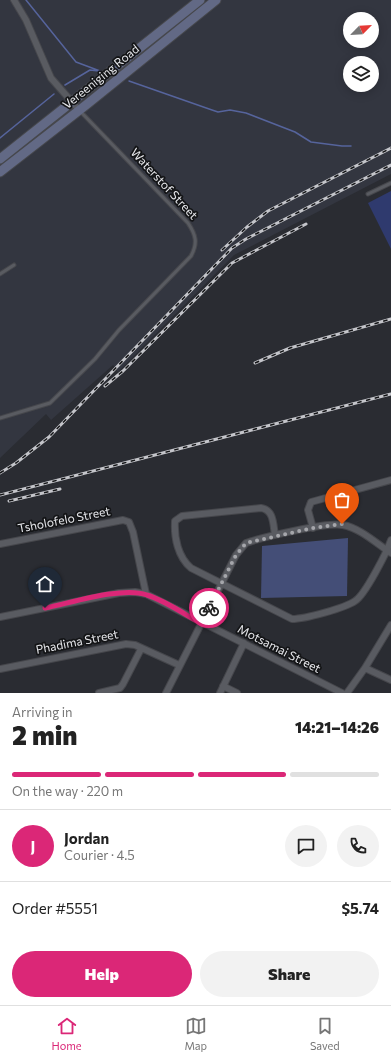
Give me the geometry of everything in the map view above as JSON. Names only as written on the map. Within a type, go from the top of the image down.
[{"type":"main road","name":"Vereeniging Road","points":[[0,159],[200,0]]},
{"type":"main road","name":"Vereeniging Road","points":[[0,172],[216,0]]},
{"type":"street","name":"Waterstof Street","points":[[14,0],[26,20],[47,73],[79,110]]},
{"type":"street","points":[[313,528],[308,510],[311,502],[391,480]]},
{"type":"street","points":[[275,536],[272,518],[266,509],[182,516],[176,519],[174,525],[183,561],[191,568],[292,619],[306,617],[356,601],[389,552],[391,540]]},
{"type":"street","name":"Tsholofelo Street","points":[[0,544],[123,520],[129,522],[134,532],[146,594]]},
{"type":"street","points":[[166,693],[240,548],[246,543],[313,528],[342,524],[358,532],[389,552]]},
{"type":"street","name":"Motsamai Street","points":[[0,618],[119,593],[135,592],[146,594],[202,624],[244,643],[342,693]]},
{"type":"street","points":[[347,693],[365,668],[391,625]]},
{"type":"street","points":[[220,693],[244,643]]},
{"type":"street","name":"Phadima Street","points":[[0,669],[120,644],[130,644],[179,665]]},
{"type":"street","points":[[99,693],[120,688],[140,648]]},
{"type":"street","points":[[365,668],[391,680]]},
{"type":"street","points":[[224,686],[237,693]]},
{"type":"lane","name":"Waterstof Street","points":[[0,418],[50,403],[95,359],[119,330],[191,256],[196,245],[193,232],[188,224],[79,110]]},
{"type":"lane","points":[[368,194],[391,183]]},
{"type":"lane","points":[[0,274],[14,265]]},
{"type":"shaded area","points":[[0,0],[391,0],[391,174],[234,255],[118,372],[113,365],[51,420],[46,414],[0,458]]},
{"type":"shaded area","points":[[348,538],[347,596],[261,598],[262,546]]},
{"type":"building","points":[[391,191],[391,249],[368,203]]},
{"type":"waterway","points":[[26,0],[76,62],[100,71]]},
{"type":"waterway","points":[[65,85],[90,70],[99,71]]},
{"type":"waterway","points":[[129,81],[218,112],[230,110],[246,113],[295,132],[311,142],[351,146]]},
{"type":"waterway","points":[[0,138],[54,94]]},
{"type":"railway","points":[[222,250],[247,227],[268,211],[391,148]]},
{"type":"railway","points":[[0,473],[16,463],[49,437],[232,248],[246,239],[391,165]]},
{"type":"railway","points":[[105,386],[123,371],[232,263],[306,224]]},
{"type":"railway","points":[[255,363],[290,348],[391,319]]},
{"type":"railway","points":[[0,495],[391,394]]},
{"type":"railway","points":[[9,501],[60,489]]},
{"type":"way so far","points":[[209,608],[236,555],[240,548],[246,543],[260,538],[342,524]]},
{"type":"route","points":[[45,608],[119,593],[135,592],[146,594],[155,598],[202,624],[209,608]]}]
